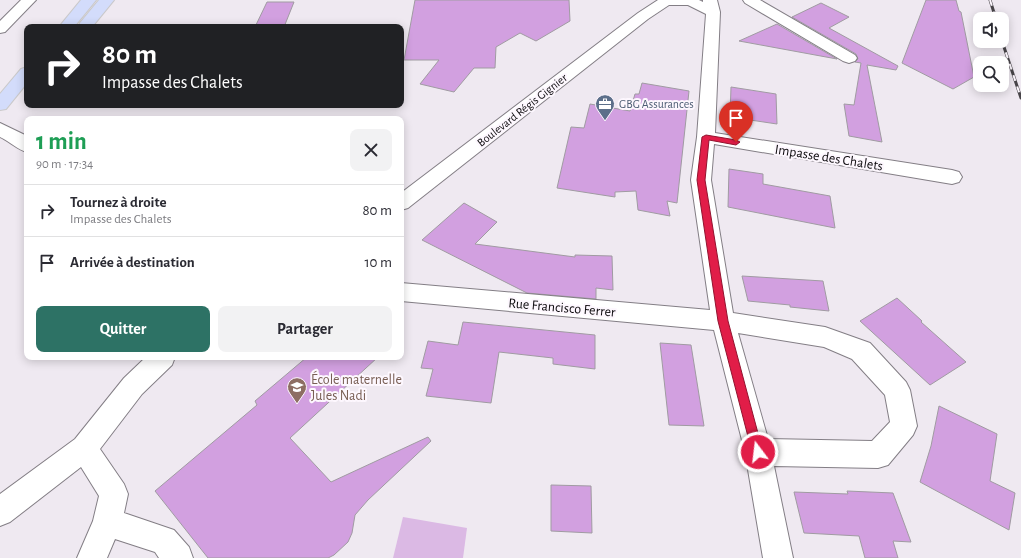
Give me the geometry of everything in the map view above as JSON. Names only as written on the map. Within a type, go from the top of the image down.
[{"type":"main road","points":[[69,24],[89,0]]},
{"type":"main road","points":[[87,24],[107,0]]},
{"type":"main road","points":[[0,105],[24,76]]},
{"type":"main road","points":[[0,121],[24,97]]},
{"type":"street","points":[[0,29],[29,0]]},
{"type":"street","points":[[663,0],[690,1],[712,6],[706,137],[701,180],[723,321],[758,452],[778,558]]},
{"type":"street","name":"Boulevard Régis Gignier","points":[[404,201],[663,0]]},
{"type":"street","points":[[750,0],[849,58]]},
{"type":"street","points":[[0,129],[24,143]]},
{"type":"street","name":"Impasse des Chalets","points":[[706,137],[952,177]]},
{"type":"street","name":"Rue Francisco Ferrer","points":[[404,292],[723,321],[825,337],[861,351],[897,390],[904,426],[878,456],[758,452]]},
{"type":"street","points":[[0,512],[84,448],[133,386],[160,360]]},
{"type":"street","points":[[84,448],[114,494],[107,522],[92,558]]},
{"type":"street","points":[[107,522],[164,540],[178,558]]},
{"type":"shaded area","points":[[403,517],[467,528],[463,558],[393,558]]},
{"type":"building","points":[[415,0],[569,0],[570,21],[536,41],[520,33],[496,47],[495,68],[474,68],[454,92],[420,84],[439,60],[404,60]]},
{"type":"building","points":[[926,0],[956,0],[959,11],[961,12],[973,78],[953,89],[902,63]]},
{"type":"building","points":[[267,2],[294,2],[285,24],[256,24]]},
{"type":"building","points":[[821,3],[849,17],[829,28],[898,66],[896,70],[867,65],[882,142],[849,136],[844,104],[854,105],[861,63],[855,62],[858,59],[856,54],[792,17]]},
{"type":"building","points":[[777,24],[837,59],[739,41]]},
{"type":"building","points":[[642,83],[689,91],[677,203],[667,201],[670,216],[638,210],[636,191],[615,192],[615,197],[557,188],[571,127],[584,128],[590,104],[630,111],[635,94],[639,94]]},
{"type":"building","points":[[731,87],[776,94],[777,124],[730,117]]},
{"type":"building","points":[[729,169],[763,174],[763,184],[830,196],[835,228],[728,207]]},
{"type":"building","points":[[464,203],[497,222],[475,244],[575,257],[575,255],[612,256],[613,290],[596,288],[596,299],[527,293],[422,240]]},
{"type":"building","points":[[742,276],[823,281],[829,311],[748,301]]},
{"type":"building","points":[[897,298],[922,321],[921,322],[966,362],[930,385],[860,321]]},
{"type":"building","points":[[463,322],[595,335],[595,369],[553,364],[553,358],[499,352],[491,403],[426,396],[433,369],[421,368],[428,341],[458,345]]},
{"type":"building","points":[[660,343],[691,345],[704,426],[669,425]]},
{"type":"building","name":"École maternelle Jules Nadi","points":[[303,360],[375,360],[290,438],[331,482],[428,437],[431,441],[368,500],[355,515],[352,533],[348,542],[334,555],[328,558],[208,558],[155,491],[257,405],[255,401]]},
{"type":"building","points":[[939,406],[997,434],[990,481],[1015,493],[1009,530],[920,482],[931,446]]},
{"type":"building","points":[[551,485],[591,486],[592,533],[551,531]]},
{"type":"building","points":[[847,491],[893,493],[911,542],[893,541],[898,558],[865,558],[859,536],[804,533],[794,492],[848,494]]},
{"type":"railway","points":[[990,0],[994,12]]},
{"type":"railway","points":[[1004,48],[1021,98]]},
{"type":"place","name":"GBG Assurances","points":[[605,121]]},
{"type":"place","name":"École maternelle Jules Nadi","points":[[297,404]]},
{"type":"route","points":[[736,142],[706,137],[701,180],[723,321],[758,452]]}]
